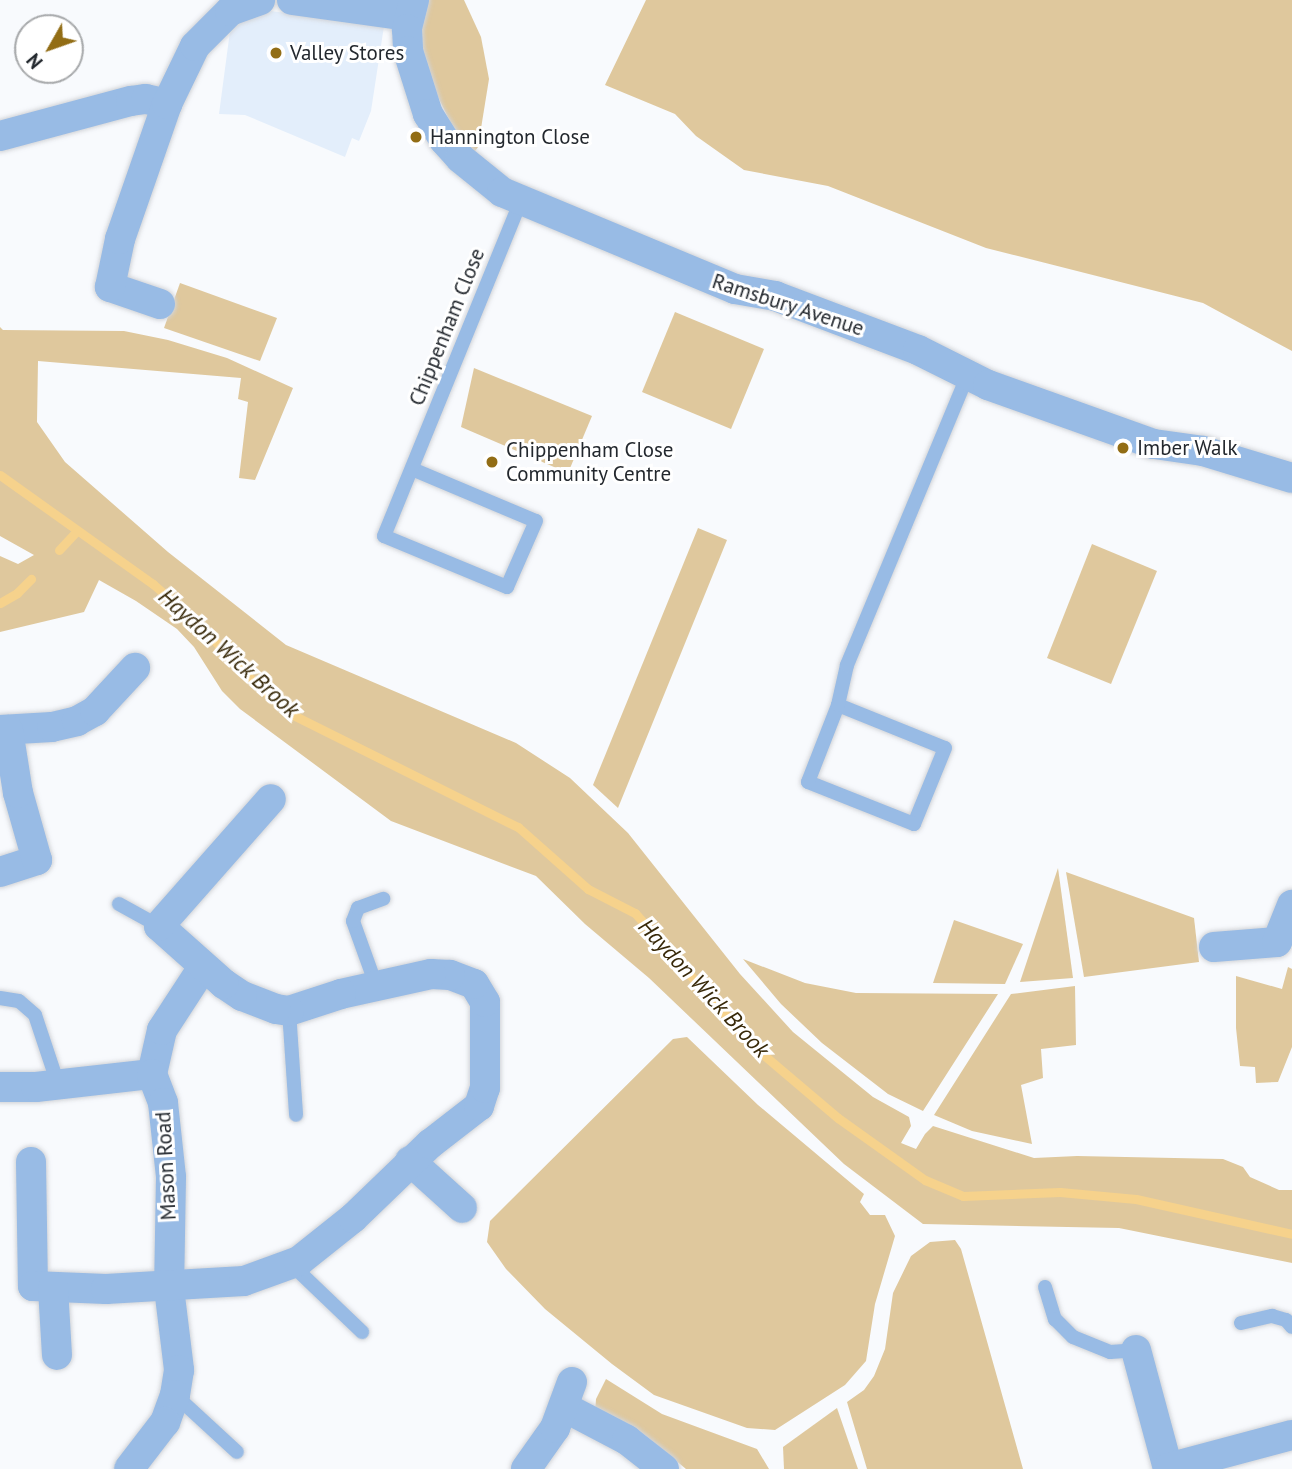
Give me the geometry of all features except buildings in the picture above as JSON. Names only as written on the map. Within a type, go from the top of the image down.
[{"type":"street","points":[[160,303],[110,287],[120,239],[167,104],[182,70],[205,33],[230,10],[260,0]]},
{"type":"street","points":[[292,0],[412,8]]},
{"type":"street","name":"Ramsbury Avenue","points":[[412,8],[408,51],[428,114],[444,140],[481,177],[521,201],[735,289],[775,296],[918,350],[968,375],[1154,443],[1203,451],[1292,478]]},
{"type":"street","points":[[0,136],[131,101],[146,99],[167,104]]},
{"type":"street","points":[[0,872],[37,860],[15,782],[4,730],[65,726],[87,716],[135,668]]},
{"type":"street","points":[[31,1163],[33,1286],[169,1288],[244,1281],[292,1265],[353,1218],[410,1161],[479,1106],[486,1075],[485,1002],[474,984],[450,975],[431,974],[376,985],[289,1011],[261,1005],[242,996],[203,967],[159,926],[271,799]]},
{"type":"street","points":[[1214,947],[1277,942],[1292,905]]},
{"type":"street","points":[[0,1087],[152,1074],[162,1030],[203,967]]},
{"type":"street","name":"Mason Road","points":[[129,1469],[165,1422],[175,1395],[179,1370],[169,1288],[171,1177],[167,1126],[152,1074]]},
{"type":"street","points":[[410,1161],[462,1208]]},
{"type":"street","points":[[53,1288],[57,1355]]},
{"type":"street","points":[[1136,1350],[1168,1468],[1292,1434]]},
{"type":"street","points":[[526,1469],[555,1428],[568,1394],[664,1469]]},
{"type":"lane","name":"Chippenham Close","points":[[412,469],[536,521],[507,587],[384,536],[521,201]]},
{"type":"lane","points":[[838,705],[945,748],[914,824],[808,782],[838,705],[847,664],[968,375]]},
{"type":"lane","points":[[376,985],[353,921],[359,908],[383,899]]},
{"type":"lane","points":[[119,904],[159,926]]},
{"type":"lane","points":[[0,998],[19,1001],[35,1015],[58,1084]]},
{"type":"lane","points":[[289,1011],[296,1115]]},
{"type":"lane","points":[[292,1265],[362,1332]]},
{"type":"lane","points":[[1045,1287],[1055,1319],[1073,1338],[1110,1352],[1136,1350]]},
{"type":"lane","points":[[1241,1323],[1272,1316],[1286,1320],[1292,1327]]},
{"type":"lane","points":[[175,1395],[237,1452]]},
{"type":"shaded area","points":[[423,0],[464,0],[481,37],[489,79],[478,147],[473,154],[459,140],[423,66],[419,14]]},
{"type":"shaded area","points":[[646,0],[1292,0],[1292,351],[1203,303],[986,248],[828,186],[744,170],[696,136],[675,114],[605,85]]},
{"type":"shaded area","points":[[271,11],[384,26],[371,111],[359,141],[352,138],[345,157],[245,115],[219,114],[230,31],[236,22]]},
{"type":"shaded area","points":[[180,283],[277,318],[260,361],[164,328]]},
{"type":"shaded area","points":[[675,312],[764,349],[731,429],[642,392]]},
{"type":"shaded area","points":[[0,327],[3,330],[124,331],[168,340],[227,358],[293,388],[255,480],[239,478],[248,402],[238,399],[241,378],[38,361],[37,422],[65,462],[168,552],[286,645],[516,743],[570,778],[628,833],[740,974],[793,1032],[873,1097],[909,1117],[911,1126],[901,1143],[916,1149],[933,1126],[1034,1158],[1077,1156],[1223,1159],[1243,1167],[1250,1177],[1279,1190],[1292,1190],[1292,1263],[1119,1228],[923,1224],[844,1164],[649,978],[585,924],[536,876],[391,821],[240,709],[222,691],[194,647],[177,629],[136,601],[99,580],[84,612],[0,632],[0,556],[18,564],[34,555],[0,536]]},
{"type":"shaded area","points":[[474,368],[592,416],[568,473],[461,427]]},
{"type":"shaded area","points":[[698,528],[727,540],[618,808],[593,785]]},
{"type":"shaded area","points":[[1092,544],[1157,571],[1111,684],[1047,658]]},
{"type":"shaded area","points":[[1058,868],[1073,978],[1020,982]]},
{"type":"shaded area","points":[[1066,872],[1194,918],[1199,962],[1084,977]]},
{"type":"shaded area","points":[[954,920],[1023,944],[1005,984],[933,983]]},
{"type":"shaded area","points":[[743,959],[805,983],[856,993],[998,994],[923,1111],[888,1094],[822,1043],[781,1004]]},
{"type":"shaded area","points":[[1288,967],[1292,969],[1292,1047],[1278,1082],[1256,1083],[1255,1067],[1240,1066],[1236,1028],[1236,976],[1282,989]]},
{"type":"shaded area","points":[[1075,986],[1076,1045],[1041,1049],[1043,1078],[1021,1085],[1032,1144],[972,1131],[934,1115],[1011,994]]},
{"type":"shaded area","points":[[687,1037],[758,1105],[864,1194],[860,1202],[870,1215],[885,1215],[895,1236],[875,1304],[866,1361],[845,1385],[775,1430],[747,1428],[654,1395],[545,1309],[506,1269],[487,1242],[490,1221],[673,1039]]},
{"type":"shaded area","points":[[955,1240],[961,1249],[1023,1469],[867,1469],[847,1402],[864,1390],[874,1376],[885,1349],[893,1293],[911,1256],[930,1242]]},
{"type":"shaded area","points":[[606,1379],[662,1414],[757,1449],[769,1469],[686,1469],[645,1435],[595,1412],[596,1399]]},
{"type":"shaded area","points":[[837,1408],[858,1469],[784,1469],[783,1447]]},
{"type":"waterway","name":"Haydon Wick Brook","points":[[0,475],[153,584],[205,630],[243,672],[291,714],[518,827],[588,889],[635,913],[753,1046],[838,1118],[925,1180],[963,1196],[1060,1192],[1136,1199],[1292,1234]]},
{"type":"waterway","points":[[59,550],[77,531]]},
{"type":"waterway","points":[[0,603],[17,593],[31,579]]},
{"type":"place","name":"Valley Stores","points":[[276,53]]},
{"type":"place","name":"Hannington Close","points":[[416,137]]},
{"type":"place","name":"Imber Walk","points":[[1123,448]]},
{"type":"place","name":"Chippenham Close Community Centre","points":[[492,462]]}]
